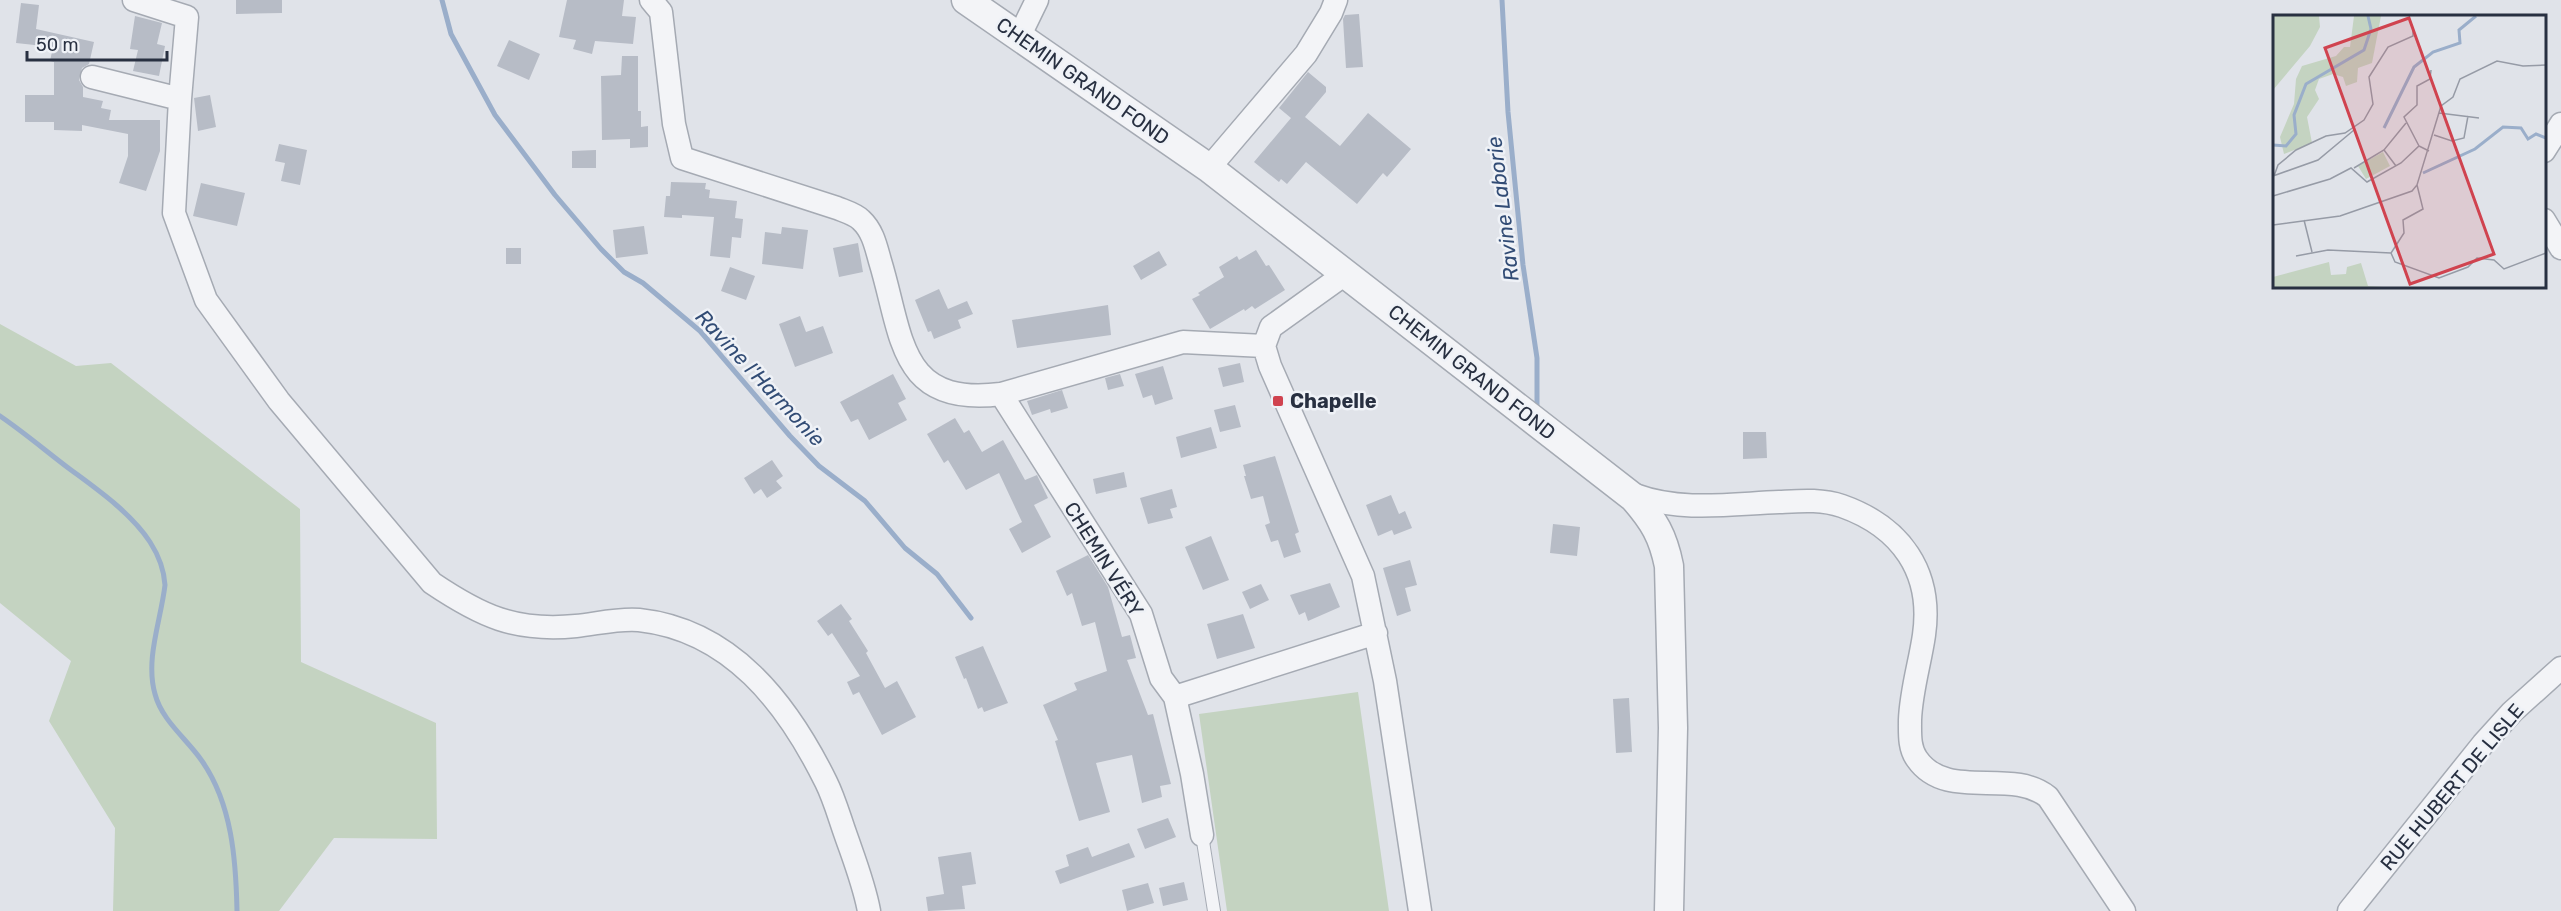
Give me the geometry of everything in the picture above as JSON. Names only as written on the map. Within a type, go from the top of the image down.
[{"type":"street","points":[[134,0],[187,17],[174,213],[206,300],[279,401],[432,583],[462,603],[495,619],[531,628],[636,620],[669,625],[700,636],[728,652],[753,674],[788,716],[827,783],[867,901],[880,911]]},
{"type":"street","points":[[651,0],[661,12],[674,124],[682,158],[837,208],[861,219],[871,232],[892,300],[903,347],[911,365],[939,389],[960,395],[980,397],[1001,394],[1183,342],[1264,346]]},
{"type":"street","name":"CHEMIN GRAND FOND","points":[[966,0],[1020,35],[1209,168],[1634,498],[1653,519],[1664,542],[1669,566],[1673,728],[1669,911]]},
{"type":"street","points":[[1020,35],[1037,0]]},
{"type":"street","points":[[1209,168],[1306,54],[1331,14],[1336,0]]},
{"type":"street","points":[[92,77],[180,99]]},
{"type":"street","points":[[2546,148],[2561,124]]},
{"type":"street","points":[[2546,223],[2561,248]]},
{"type":"street","points":[[1343,271],[1338,279],[1271,327],[1264,346],[1270,366],[1363,576],[1376,633],[1420,911]]},
{"type":"street","name":"CHEMIN VÉRY","points":[[1001,394],[1142,614],[1161,678],[1175,697],[1192,774],[1202,835]]},
{"type":"street","points":[[1634,498],[1635,495],[1656,503],[1688,506],[1826,502],[1862,516],[1885,530],[1904,546],[1923,585],[1927,611],[1911,709],[1910,739],[1913,753],[1927,770],[1958,782],[2019,785],[2040,790],[2048,797],[2124,911]]},
{"type":"street","points":[[1175,697],[1376,633]]},
{"type":"street","name":"RUE HUBERT DE LISLE","points":[[2349,911],[2483,744],[2512,712],[2561,668]]},
{"type":"lane","name":"CHEMIN VÉRY","points":[[1202,835],[1214,911]]},
{"type":"green space","points":[[0,324],[76,366],[111,363],[300,509],[301,662],[436,723],[437,839],[334,838],[279,911],[113,911],[115,828],[49,721],[71,661],[0,603]]},
{"type":"green space","points":[[1358,692],[1389,911],[1227,911],[1199,714]]},
{"type":"building","points":[[236,0],[282,0],[282,13],[236,14]]},
{"type":"building","points":[[567,0],[624,0],[622,16],[636,17],[633,44],[595,41],[592,54],[573,49],[576,40],[559,37]]},
{"type":"building","points":[[21,3],[39,5],[36,29],[94,42],[89,64],[82,68],[79,80],[83,87],[83,97],[103,101],[101,108],[111,110],[109,120],[160,120],[160,151],[146,191],[119,183],[128,156],[128,134],[82,125],[82,131],[54,130],[54,122],[25,122],[25,95],[54,95],[54,62],[50,61],[53,47],[16,43]]},
{"type":"building","points":[[1359,14],[1363,67],[1346,68],[1343,19],[1345,15]]},
{"type":"building","points":[[135,16],[162,23],[157,44],[165,46],[159,76],[133,71],[138,50],[130,49]]},
{"type":"building","points":[[509,40],[540,54],[529,80],[497,66]]},
{"type":"building","points":[[622,56],[638,56],[638,111],[641,111],[641,127],[648,126],[648,147],[630,148],[630,139],[602,140],[601,76],[621,75]]},
{"type":"building","points":[[1308,72],[1326,87],[1326,92],[1305,117],[1340,146],[1368,113],[1411,149],[1387,177],[1383,173],[1357,204],[1306,162],[1287,184],[1281,179],[1279,182],[1254,162],[1291,118],[1279,108]]},
{"type":"building","points":[[210,95],[216,127],[198,131],[194,98]]},
{"type":"building","points":[[279,144],[307,150],[300,185],[281,181],[285,163],[275,161]]},
{"type":"building","points":[[596,150],[596,168],[572,168],[572,151]]},
{"type":"building","points":[[671,182],[706,183],[705,189],[710,190],[709,198],[737,201],[735,218],[743,219],[741,238],[732,237],[730,258],[710,256],[714,217],[682,215],[682,218],[664,217],[666,196],[670,196]]},
{"type":"building","points":[[201,183],[245,193],[237,226],[193,216]]},
{"type":"building","points":[[644,226],[648,254],[616,258],[613,230]]},
{"type":"building","points":[[782,227],[808,230],[803,269],[762,264],[765,232],[781,234]]},
{"type":"building","points":[[858,243],[863,272],[839,277],[833,248]]},
{"type":"building","points":[[506,248],[521,248],[521,264],[506,264]]},
{"type":"building","points":[[1256,250],[1285,290],[1255,309],[1252,306],[1245,311],[1244,309],[1210,329],[1192,299],[1224,277],[1219,267],[1237,256],[1239,260]]},
{"type":"building","points":[[1159,251],[1167,265],[1141,280],[1133,266]]},
{"type":"building","points":[[730,267],[755,276],[746,300],[721,291]]},
{"type":"building","points":[[939,289],[948,309],[967,301],[973,314],[958,320],[961,328],[934,339],[931,331],[928,332],[915,300]]},
{"type":"building","points":[[1108,305],[1111,335],[1017,348],[1012,320]]},
{"type":"building","points":[[800,316],[806,332],[823,326],[833,353],[795,367],[779,324]]},
{"type":"building","points":[[1240,363],[1244,382],[1223,387],[1218,368]]},
{"type":"building","points":[[1163,366],[1173,399],[1155,405],[1152,395],[1143,398],[1135,374]]},
{"type":"building","points":[[893,374],[906,399],[898,403],[907,420],[869,440],[858,419],[851,422],[840,402]]},
{"type":"building","points":[[1120,374],[1124,386],[1108,390],[1105,378]]},
{"type":"building","points":[[1062,390],[1068,408],[1051,413],[1050,409],[1032,415],[1027,401]]},
{"type":"building","points":[[1235,405],[1241,427],[1220,432],[1214,410]]},
{"type":"building","points":[[955,418],[964,433],[969,430],[982,452],[1003,440],[1025,480],[1037,475],[1048,498],[1034,505],[1051,537],[1022,553],[1009,529],[1022,522],[999,473],[966,490],[948,460],[944,463],[927,434]]},
{"type":"building","points":[[1211,427],[1217,448],[1181,458],[1176,437]]},
{"type":"building","points":[[1743,432],[1766,432],[1767,458],[1743,459]]},
{"type":"building","points":[[1275,456],[1299,532],[1295,534],[1301,552],[1284,558],[1278,540],[1271,542],[1265,525],[1270,523],[1263,496],[1251,499],[1243,465]]},
{"type":"building","points":[[772,460],[783,476],[776,481],[782,488],[767,498],[761,489],[754,494],[744,478]]},
{"type":"building","points":[[1124,472],[1127,487],[1096,494],[1093,479]]},
{"type":"building","points":[[1172,489],[1177,507],[1170,509],[1173,518],[1148,524],[1140,498]]},
{"type":"building","points":[[1391,495],[1399,514],[1405,511],[1412,528],[1394,535],[1392,530],[1378,536],[1366,505]]},
{"type":"building","points":[[1553,524],[1580,527],[1577,556],[1550,553]]},
{"type":"building","points":[[1211,536],[1229,580],[1203,590],[1185,547]]},
{"type":"building","points":[[1088,555],[1108,587],[1122,637],[1130,635],[1136,658],[1127,660],[1148,715],[1153,714],[1171,784],[1160,786],[1162,797],[1142,803],[1132,755],[1096,763],[1110,812],[1079,821],[1055,741],[1058,740],[1043,705],[1077,690],[1074,683],[1107,671],[1095,622],[1082,626],[1072,593],[1067,596],[1056,571]]},
{"type":"building","points":[[1410,560],[1417,585],[1405,588],[1411,611],[1397,616],[1383,568]]},
{"type":"building","points":[[1330,583],[1340,607],[1308,621],[1305,612],[1299,615],[1290,595]]},
{"type":"building","points":[[1261,584],[1269,600],[1250,609],[1242,592]]},
{"type":"building","points":[[841,604],[852,619],[849,621],[868,651],[866,653],[885,688],[897,681],[916,717],[882,735],[859,692],[853,695],[847,682],[860,676],[832,633],[828,636],[817,621]]},
{"type":"building","points":[[1243,614],[1255,648],[1217,659],[1207,624]]},
{"type":"building","points":[[983,646],[1008,703],[984,712],[982,707],[978,709],[955,657]]},
{"type":"building","points":[[1629,698],[1632,752],[1616,753],[1613,699]]},
{"type":"building","points":[[1168,818],[1176,837],[1145,849],[1137,829]]},
{"type":"building","points":[[1129,843],[1135,857],[1060,884],[1055,871],[1069,866],[1066,855],[1088,847],[1092,857]]},
{"type":"building","points":[[971,852],[976,884],[962,886],[965,909],[928,911],[926,897],[944,894],[938,857]]},
{"type":"building","points":[[1184,882],[1188,900],[1163,906],[1159,888]]},
{"type":"building","points":[[1148,883],[1154,903],[1127,911],[1122,890]]},
{"type":"waterway","name":"Ravine l'Harmonie","points":[[442,0],[451,34],[495,115],[555,195],[601,249],[624,272],[643,283],[700,331],[790,436],[819,466],[865,501],[905,548],[937,574],[971,618]]},
{"type":"waterway","name":"Ravine Laborie","points":[[1502,0],[1508,112],[1523,265],[1537,358],[1537,412]]},
{"type":"waterway","points":[[0,416],[114,503],[142,531],[156,552],[165,585],[153,653],[152,681],[158,704],[163,713],[202,761],[220,795],[233,852],[237,911]]},
{"type":"place","name":"Chapelle","points":[[1278,401]]}]
